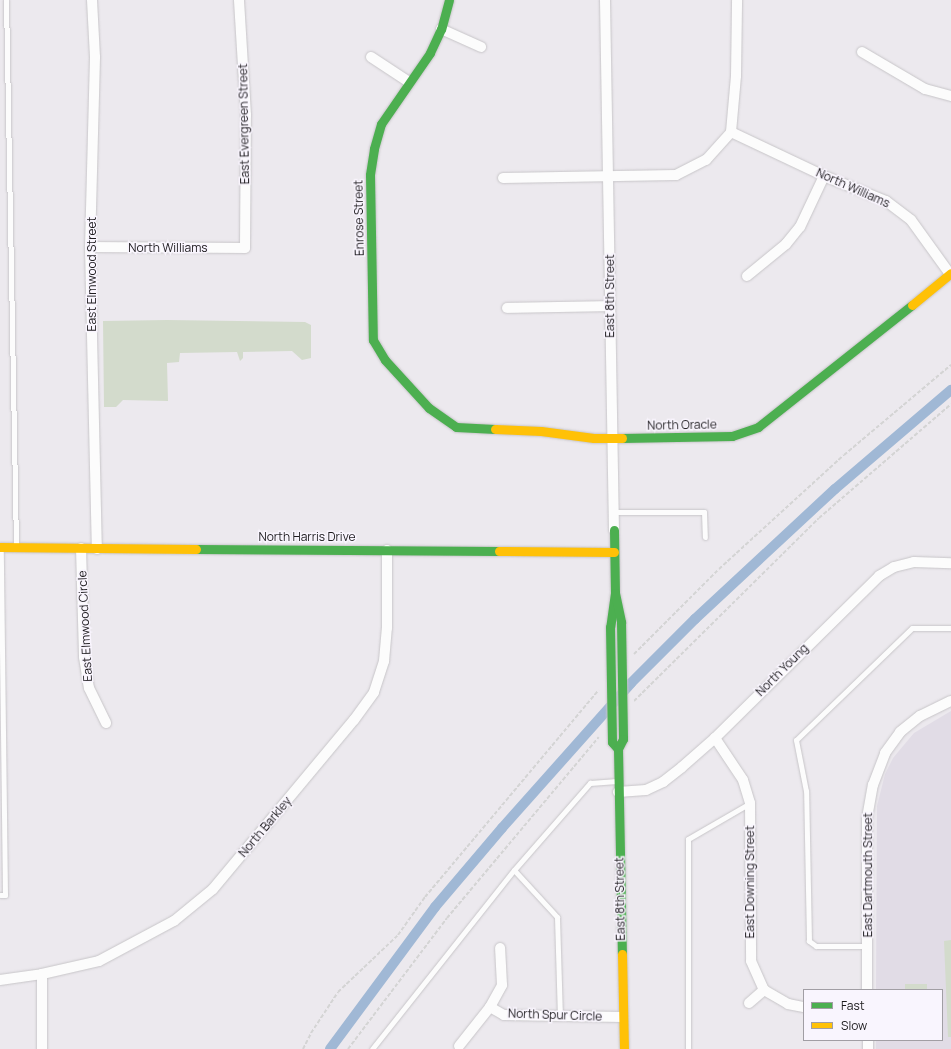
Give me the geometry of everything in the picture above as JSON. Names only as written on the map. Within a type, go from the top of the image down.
[{"type":"street","name":"East Elmwood Street","points":[[92,0],[95,57],[90,247],[97,549]]},
{"type":"street","name":"East Evergreen Street","points":[[239,0],[246,115],[245,248]]},
{"type":"street","name":"Enrose Street","points":[[385,360],[373,340],[370,175],[374,149],[381,124],[430,53],[441,29],[449,0]]},
{"type":"street","name":"East 8th Street","points":[[605,0],[610,176],[610,306],[615,593],[610,627],[612,742],[618,749]]},
{"type":"street","points":[[503,178],[676,175],[706,160],[732,132],[736,76],[737,0]]},
{"type":"street","points":[[441,29],[481,47]]},
{"type":"street","points":[[862,52],[926,89],[951,96]]},
{"type":"street","points":[[371,57],[409,82]]},
{"type":"street","name":"North Williams","points":[[732,132],[824,176],[886,201],[911,220],[950,274]]},
{"type":"street","points":[[747,276],[786,244],[800,227],[824,176]]},
{"type":"street","name":"North Williams","points":[[90,247],[245,248]]},
{"type":"street","name":"North Oracle","points":[[385,360],[429,408],[456,427],[612,438],[732,436],[758,427],[950,274]]},
{"type":"street","points":[[507,308],[610,306]]},
{"type":"street","name":"North Harris Drive","points":[[1,547],[97,549],[614,552]]},
{"type":"street","name":"East Elmwood Circle","points":[[81,548],[84,657],[89,688],[106,723]]},
{"type":"street","name":"North Barkley","points":[[0,980],[42,974],[99,960],[143,939],[174,921],[213,890],[354,720],[374,692],[384,661],[387,628],[387,550]]},
{"type":"street","name":"North Young","points":[[618,792],[646,790],[663,782],[715,738],[879,576],[894,567],[914,562],[951,563]]},
{"type":"street","name":"East 8th Street","points":[[615,593],[621,622],[623,739],[618,749],[618,792],[622,1017],[624,1049]]},
{"type":"street","name":"East Dartmouth Street","points":[[867,989],[867,818],[881,762],[900,732],[920,716],[951,701]]},
{"type":"street","name":"East Downing Street","points":[[715,738],[743,780],[750,803],[751,960],[764,990]]},
{"type":"street","name":"North Spur Circle","points":[[459,1046],[490,1006],[502,985],[500,948]]},
{"type":"street","points":[[42,974],[42,1049]]},
{"type":"street","points":[[749,1004],[764,990],[788,1004],[803,1007]]},
{"type":"street","name":"North Spur Circle","points":[[490,1006],[504,1015],[622,1017]]},
{"type":"lane","points":[[6,0],[16,547]]},
{"type":"lane","points":[[613,512],[704,512],[705,537]]},
{"type":"lane","points":[[0,895],[5,895],[1,547]]},
{"type":"lane","points":[[867,946],[816,946],[809,941],[806,791],[796,740],[912,628],[951,628]]},
{"type":"lane","points":[[372,1049],[514,870],[590,784],[618,781]]},
{"type":"lane","points":[[688,1049],[688,839],[750,803]]},
{"type":"lane","points":[[514,870],[557,917],[560,1016]]},
{"type":"shaded area","points":[[951,711],[951,1049],[876,1049],[876,1041],[943,1041],[943,989],[876,989],[877,806],[885,774],[893,758],[914,733]]},
{"type":"green space","points":[[167,320],[305,322],[311,325],[311,358],[302,360],[292,351],[243,352],[243,358],[240,361],[237,352],[180,353],[179,362],[167,363],[168,401],[123,400],[116,407],[104,407],[103,321]]},
{"type":"green space","points":[[951,940],[951,1037],[948,1037],[944,941]]},
{"type":"green space","points":[[905,984],[927,984],[927,989],[905,989]]},
{"type":"waterway","points":[[330,1049],[435,907],[502,828],[631,683],[695,619],[835,489],[951,390]]},
{"type":"traffic: fast","points":[[449,0],[441,29],[430,53],[381,124],[374,149],[370,175],[373,340],[385,360],[429,408],[456,427],[495,429]]},
{"type":"traffic: fast","points":[[622,438],[732,436],[758,427],[912,305]]},
{"type":"traffic: fast","points":[[614,530],[615,593],[610,627],[612,742],[618,749]]},
{"type":"traffic: fast","points":[[196,549],[499,551]]},
{"type":"traffic: fast","points":[[615,593],[621,622],[623,739],[618,749],[622,954]]},
{"type":"traffic: slow","points":[[912,305],[951,273]]},
{"type":"traffic: slow","points":[[495,429],[541,431],[594,438],[622,438]]},
{"type":"traffic: slow","points":[[0,547],[196,549]]},
{"type":"traffic: slow","points":[[499,551],[614,552]]},
{"type":"traffic: slow","points":[[622,954],[624,1049]]}]
